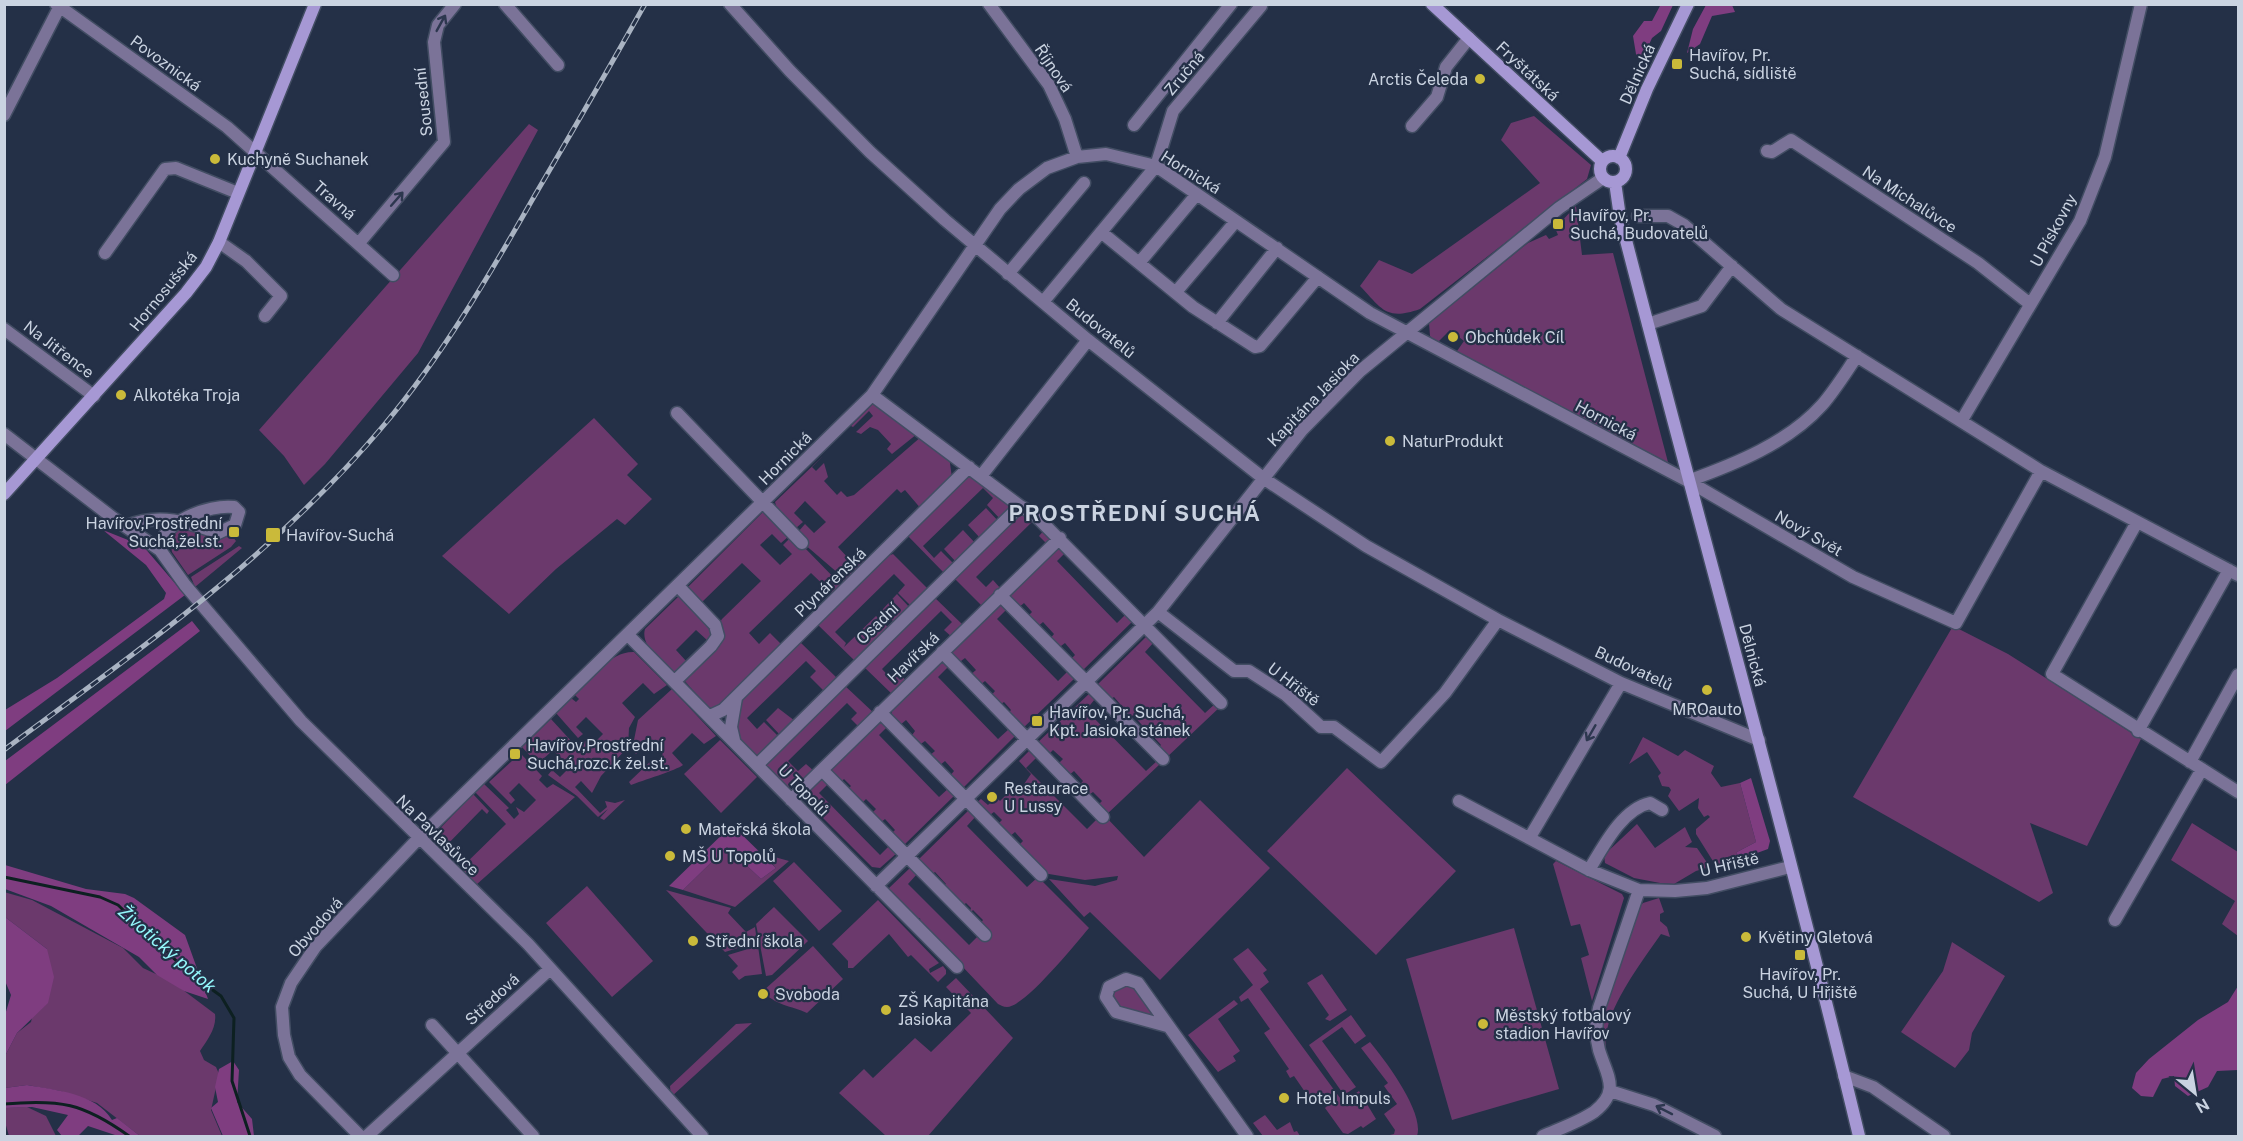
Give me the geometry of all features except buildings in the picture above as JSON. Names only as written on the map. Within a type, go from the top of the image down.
[{"type":"street","name":"Hornosušská","points":[[4,494],[198,279],[219,242],[315,4]]},
{"type":"street","name":"Sousední","points":[[359,243],[444,142],[435,42],[438,25],[455,4]]},
{"type":"street","points":[[505,4],[558,65]]},
{"type":"street","name":"Budovatelů","points":[[730,4],[790,71],[870,152],[975,246],[1088,340],[1263,477],[1366,546],[1498,620],[1621,682],[1759,740]]},
{"type":"street","name":"Říjnová","points":[[989,4],[1049,86],[1065,119],[1077,157]]},
{"type":"street","name":"Zručná","points":[[1134,125],[1231,4]]},
{"type":"street","name":"Fryštátská","points":[[1432,4],[1602,161]]},
{"type":"street","name":"Dělnická","points":[[1619,158],[1647,89],[1688,4]]},
{"type":"street","name":"U Pískovny","points":[[1962,420],[2080,221],[2105,157],[2141,4]]},
{"type":"street","name":"Povoznická","points":[[59,5],[227,127],[254,152]]},
{"type":"street","points":[[4,115],[59,5]]},
{"type":"street","name":"Zručná","points":[[1156,166],[1173,111],[1257,7]]},
{"type":"street","points":[[1412,126],[1437,97],[1446,67],[1469,39]]},
{"type":"street","name":"Na Michalůvce","points":[[1767,151],[1772,152],[1791,141],[1978,263],[2030,304]]},
{"type":"street","name":"Travná","points":[[254,152],[393,275]]},
{"type":"street","name":"Hornická","points":[[418,839],[872,395],[1000,209],[1019,189],[1047,168],[1077,157],[1106,154],[1156,166],[1370,313],[1688,481]]},
{"type":"street","points":[[1610,156],[1619,158],[1626,169],[1623,178],[1615,182],[1603,178],[1599,167],[1602,161],[1610,156]]},
{"type":"street","points":[[1043,302],[1156,166]]},
{"type":"street","points":[[105,253],[165,169],[176,168],[238,193]]},
{"type":"street","name":"Kapitána Jasioka","points":[[876,886],[1158,612],[1304,428],[1360,371],[1559,208],[1603,178]]},
{"type":"street","name":"Dělnická","points":[[1615,182],[1620,217],[1688,481],[1759,740],[1859,1137]]},
{"type":"street","points":[[1008,274],[1084,183]]},
{"type":"street","points":[[1139,263],[1197,194]]},
{"type":"street","points":[[1638,216],[1668,216],[1684,225],[1781,309],[2041,471],[2234,572],[2138,731]]},
{"type":"street","points":[[1176,292],[1236,221]]},
{"type":"street","points":[[1101,232],[1217,323],[1258,348],[1318,277]]},
{"type":"street","points":[[219,242],[246,261],[281,296],[265,316]]},
{"type":"street","points":[[1217,323],[1277,248]]},
{"type":"street","points":[[1648,324],[1702,306],[1732,267]]},
{"type":"street","name":"Na Jitřence","points":[[4,329],[94,396]]},
{"type":"street","points":[[981,476],[1088,340]]},
{"type":"street","points":[[1688,481],[1725,468],[1778,441],[1803,423],[1823,404],[1857,356]]},
{"type":"street","points":[[872,395],[1020,506],[1034,514],[1221,703]]},
{"type":"street","name":"Hornická","points":[[677,413],[802,543]]},
{"type":"street","points":[[4,434],[127,526],[161,520],[183,520],[167,531],[160,541],[160,550]]},
{"type":"street","name":"Plynárenská","points":[[710,716],[723,710],[737,697],[969,467]]},
{"type":"street","name":"Nový Svět","points":[[1688,481],[1853,577],[1956,623],[2041,471]]},
{"type":"street","name":"Osadní","points":[[757,765],[1020,506]]},
{"type":"street","points":[[2137,522],[2052,674],[2138,731],[2238,792]]},
{"type":"street","name":"Na Pavlasůvce","points":[[127,526],[160,550],[184,585],[301,721],[418,839],[528,944],[702,1137]]},
{"type":"street","name":"Havířská","points":[[791,800],[1060,538]]},
{"type":"street","points":[[675,681],[711,646],[718,636],[715,626],[678,586]]},
{"type":"street","points":[[1000,595],[1163,759]]},
{"type":"street","name":"U Hřiště","points":[[1158,612],[1234,671],[1249,671],[1286,695],[1321,727],[1334,727],[1381,762],[1446,693],[1498,620]]},
{"type":"street","name":"U Topolů","points":[[628,635],[957,967]]},
{"type":"street","points":[[942,652],[1103,818]]},
{"type":"street","points":[[2190,762],[2238,675]]},
{"type":"street","points":[[1530,837],[1621,682]]},
{"type":"street","points":[[734,740],[731,727],[737,697]]},
{"type":"street","points":[[880,712],[1041,875]]},
{"type":"street","points":[[2115,920],[2202,769]]},
{"type":"street","points":[[822,770],[985,935]]},
{"type":"street","name":"U Hřiště","points":[[1459,801],[1589,870],[1639,890],[1675,891],[1707,888],[1790,867]]},
{"type":"street","points":[[1589,870],[1617,827],[1636,809],[1650,802],[1662,810]]},
{"type":"street","name":"Obvodová","points":[[360,1137],[300,1075],[289,1057],[284,1035],[282,1007],[291,982],[316,946],[418,839]]},
{"type":"street","points":[[1543,1137],[1592,1113],[1605,1102],[1610,1091],[1609,1075],[1599,1049],[1595,1028],[1599,1008],[1639,890]]},
{"type":"street","name":"Středová","points":[[367,1137],[550,969]]},
{"type":"street","points":[[1167,1026],[1116,1012],[1106,997],[1109,987],[1126,979],[1138,983],[1247,1137]]},
{"type":"street","points":[[432,1025],[533,1137]]},
{"type":"street","points":[[1844,1076],[1873,1087],[1944,1137]]},
{"type":"street","points":[[1610,1091],[1654,1105],[1715,1137]]},
{"type":"shaded area","points":[[1661,4],[1673,5],[1661,31],[1652,38],[1642,60],[1636,54],[1633,36],[1644,21],[1652,21]]},
{"type":"shaded area","points":[[1706,5],[1732,5],[1735,12],[1712,16],[1700,44],[1687,53],[1693,29]]},
{"type":"shaded area","points":[[1534,116],[1591,165],[1587,179],[1420,309],[1399,314],[1380,307],[1360,286],[1379,260],[1412,274],[1540,183],[1501,140],[1511,123]]},
{"type":"shaded area","points":[[529,124],[538,130],[418,353],[325,464],[304,485],[284,456],[259,430]]},
{"type":"shaded area","points":[[1576,206],[1582,255],[1613,253],[1669,466],[1455,354],[1464,341],[1450,330],[1437,343],[1430,336],[1429,323],[1528,243],[1546,235],[1549,239],[1558,235],[1555,228]]},
{"type":"shaded area","points":[[875,402],[917,434],[892,454],[887,449],[891,444],[878,430],[870,427],[861,434],[856,432],[873,416],[869,411],[853,427],[851,426]]},
{"type":"shaded area","points":[[594,418],[638,464],[627,475],[652,499],[625,525],[617,519],[556,569],[509,614],[442,556]]},
{"type":"shaded area","points":[[922,436],[949,456],[952,478],[922,510],[905,490],[901,493],[897,489],[838,547],[849,559],[860,548],[871,561],[846,585],[839,574],[803,543],[798,532],[805,524],[814,533],[826,522],[805,501],[794,513],[803,522],[796,528],[777,509],[775,502],[823,456],[812,467],[816,471],[824,463],[828,477],[824,481],[837,495],[841,491],[847,497],[854,495]]},
{"type":"shaded area","points":[[971,477],[1013,506],[1001,520],[987,505],[993,498],[983,488],[923,546],[934,558],[941,551],[955,565],[946,575],[907,535],[962,480]]},
{"type":"shaded area","points":[[986,508],[999,522],[981,539],[968,525]]},
{"type":"shaded area","points":[[1021,511],[1035,517],[1054,537],[1047,544],[1039,536],[1045,529],[1035,519],[976,577],[986,587],[993,580],[1001,589],[983,607],[953,577]]},
{"type":"shaded area","points":[[762,513],[766,513],[789,536],[781,543],[772,534],[760,545],[780,565],[792,554],[783,545],[790,538],[802,545],[844,588],[835,596],[811,573],[749,633],[759,644],[770,633],[783,646],[721,707],[709,709],[684,680],[722,619],[761,581],[742,563],[701,603],[687,588]]},
{"type":"shaded area","points":[[185,529],[215,535],[224,534],[227,537],[232,536],[236,541],[231,547],[188,575],[172,552],[170,538],[178,530]]},
{"type":"shaded area","points":[[103,530],[143,546],[185,595],[5,731],[5,710],[57,678],[164,599],[166,593],[146,565]]},
{"type":"shaded area","points":[[963,530],[976,544],[957,563],[944,549]]},
{"type":"shaded area","points":[[239,546],[242,548],[195,587],[191,577]]},
{"type":"shaded area","points":[[1058,546],[1067,551],[1057,561],[1117,623],[1128,612],[1136,618],[1080,673],[1069,661],[1075,655],[1065,643],[1057,649],[1049,640],[1054,634],[1043,622],[1035,629],[1026,618],[1032,612],[1024,603],[1017,609],[1008,598],[1008,592]]},
{"type":"shaded area","points":[[893,554],[927,588],[927,592],[912,607],[898,593],[905,585],[894,574],[835,632],[846,643],[844,647],[876,616],[890,629],[855,661],[817,624],[885,557]]},
{"type":"shaded area","points":[[897,594],[911,609],[895,623],[882,610]]},
{"type":"shaded area","points":[[679,596],[683,597],[715,632],[708,641],[696,630],[676,650],[687,662],[675,674],[653,654],[644,635],[645,629]]},
{"type":"shaded area","points":[[933,596],[963,625],[953,638],[944,630],[952,622],[941,611],[882,669],[892,680],[899,674],[908,682],[893,695],[864,667]]},
{"type":"shaded area","points":[[999,603],[1007,609],[997,619],[1058,681],[1068,671],[1075,678],[1021,730],[1007,715],[1011,710],[1004,702],[998,706],[989,698],[995,691],[985,681],[979,686],[969,676],[976,670],[965,658],[957,664],[946,653]]},
{"type":"shaded area","points":[[192,621],[200,631],[5,785],[5,761]]},
{"type":"shaded area","points":[[1953,626],[2008,654],[2141,739],[2087,846],[2030,823],[2053,893],[2039,902],[1853,797]]},
{"type":"shaded area","points":[[1149,634],[1155,641],[1145,652],[1205,713],[1216,703],[1221,706],[1165,759],[1156,750],[1161,745],[1153,736],[1148,741],[1137,730],[1142,725],[1133,715],[1128,720],[1116,709],[1120,704],[1114,697],[1108,701],[1094,688]]},
{"type":"shaded area","points":[[800,642],[838,679],[825,692],[810,677],[816,671],[806,661],[747,718],[757,729],[764,722],[779,737],[756,757],[736,733],[740,701]]},
{"type":"shaded area","points":[[634,652],[667,685],[654,694],[643,683],[622,703],[635,717],[629,728],[628,747],[601,776],[592,793],[581,781],[575,787],[600,813],[607,807],[605,801],[615,803],[625,800],[604,820],[600,818],[608,809],[598,817],[577,796],[548,775],[552,770],[560,777],[570,767],[553,750],[542,760],[549,767],[544,771],[522,747],[551,719],[573,743],[579,745],[587,740],[593,744],[603,734],[586,717],[576,727],[583,734],[578,738],[556,713],[571,698],[576,702],[579,699],[575,695],[609,661],[625,653]]},
{"type":"shaded area","points":[[941,659],[948,667],[938,677],[998,739],[1009,729],[1015,736],[961,790],[949,777],[954,771],[945,761],[939,766],[929,756],[935,751],[925,741],[918,746],[910,738],[915,731],[906,720],[898,727],[893,719],[891,708]]},
{"type":"shaded area","points":[[843,684],[875,714],[860,728],[851,719],[857,713],[847,703],[788,761],[798,771],[806,764],[815,772],[806,781],[787,788],[767,768],[766,761]]},
{"type":"shaded area","points":[[672,689],[716,736],[704,744],[692,733],[672,753],[683,765],[631,785],[629,782],[651,761],[654,763],[663,754],[651,740],[636,754],[632,750],[638,720]]},
{"type":"shaded area","points":[[1091,692],[1095,699],[1086,710],[1146,771],[1157,761],[1160,764],[1105,816],[1144,857],[1200,800],[1270,868],[1160,980],[1090,912],[1084,917],[1049,879],[1095,886],[1117,880],[1118,876],[1085,880],[1043,873],[1017,847],[1023,841],[1015,832],[1008,838],[996,826],[1002,820],[994,812],[987,817],[975,804],[981,799],[988,805],[996,797],[1000,801],[1018,783],[1022,787],[1031,774],[1019,761],[1030,750],[1037,757],[1026,768],[1087,829],[1097,819],[1096,807],[1102,801],[1093,792],[1086,797],[1077,788],[1083,781],[1074,771],[1067,777],[1056,766],[1063,759],[1053,750],[1046,757],[1035,745]]},
{"type":"shaded area","points":[[778,708],[795,721],[780,735],[766,720]]},
{"type":"shaded area","points":[[883,722],[889,725],[879,735],[939,797],[950,787],[956,794],[903,846],[891,834],[895,830],[885,819],[880,823],[871,814],[876,809],[866,799],[861,804],[847,790],[851,786],[844,779],[839,784],[826,771],[874,723]]},
{"type":"shaded area","points":[[1643,737],[1678,756],[1685,750],[1714,766],[1711,773],[1721,787],[1740,783],[1756,842],[1737,852],[1735,861],[1716,866],[1696,834],[1696,829],[1710,817],[1708,815],[1704,817],[1698,808],[1699,798],[1679,811],[1668,796],[1671,790],[1669,787],[1662,786],[1658,776],[1661,773],[1647,752],[1629,764]]},
{"type":"shaded area","points":[[720,740],[757,777],[721,813],[684,774]]},
{"type":"shaded area","points":[[522,755],[542,776],[539,780],[547,788],[553,784],[575,797],[476,885],[459,870],[506,824],[475,792],[484,784],[509,808],[506,810],[514,819],[519,814],[516,807],[524,812],[536,800],[519,783],[509,793],[515,800],[511,804],[489,782],[513,760],[519,761]]},
{"type":"shaded area","points":[[1347,768],[1456,871],[1376,955],[1267,851]]},
{"type":"shaded area","points":[[823,776],[829,783],[819,793],[880,855],[890,845],[898,852],[880,868],[872,867],[803,798]]},
{"type":"shaded area","points":[[1751,778],[1770,841],[1768,849],[1735,861],[1737,852],[1756,842],[1740,783]]},
{"type":"shaded area","points":[[473,794],[489,811],[487,814],[482,809],[440,852],[431,838]]},
{"type":"shaded area","points":[[970,809],[977,815],[967,826],[1027,887],[1038,877],[1089,928],[1026,997],[1007,1007],[998,1004],[921,923],[920,918],[917,919],[888,889],[911,867],[918,873],[908,884],[969,945],[984,930],[980,924],[983,920],[973,910],[969,914],[971,908],[966,903],[961,907],[942,887],[946,884],[935,872],[930,876],[918,860]]},
{"type":"shaded area","points":[[2192,823],[2238,852],[2238,936],[2222,924],[2235,901],[2171,860]]},
{"type":"shaded area","points":[[1637,824],[1655,848],[1685,827],[1692,842],[1685,847],[1697,848],[1710,867],[1696,871],[1674,884],[1634,878],[1605,863],[1604,855]]},
{"type":"shaded area","points":[[732,825],[776,868],[761,879],[727,847],[683,890],[669,886]]},
{"type":"shaded area","points":[[727,847],[761,879],[776,868],[764,854],[789,861],[735,907],[683,890]]},
{"type":"shaded area","points":[[1556,861],[1622,894],[1624,898],[1592,1001],[1581,958],[1589,955],[1580,924],[1571,926],[1553,864]]},
{"type":"shaded area","points":[[794,862],[842,911],[819,931],[773,881]]},
{"type":"shaded area","points":[[5,865],[86,889],[125,894],[134,898],[185,935],[208,999],[184,991],[157,975],[139,957],[51,906],[5,889]]},
{"type":"shaded area","points":[[587,886],[653,961],[612,997],[546,923]]},
{"type":"shaded area","points":[[666,890],[731,908],[728,913],[746,932],[755,927],[757,942],[725,952]]},
{"type":"shaded area","points":[[4,892],[32,900],[123,948],[143,968],[171,981],[215,1014],[213,1029],[200,1051],[204,1060],[216,1067],[219,1074],[211,1110],[222,1136],[140,1136],[97,1103],[60,1091],[27,1085],[5,1088],[5,1056],[17,1033],[31,1022],[47,949],[5,917]]},
{"type":"shaded area","points":[[1659,898],[1664,912],[1660,914],[1660,921],[1667,927],[1670,937],[1661,934],[1624,989],[1610,1020],[1606,1034],[1606,1048],[1603,1035],[1607,1000],[1635,912],[1643,903]]},
{"type":"shaded area","points":[[878,900],[939,963],[929,969],[930,973],[943,966],[946,970],[946,974],[938,982],[911,955],[908,957],[889,934],[853,968],[848,968],[848,961],[832,944]]},
{"type":"shaded area","points":[[774,907],[808,941],[772,975],[766,976],[756,924]]},
{"type":"shaded area","points":[[5,917],[47,949],[54,977],[48,1003],[17,1033],[5,1056],[5,1015],[11,995],[5,981]]},
{"type":"shaded area","name":"Městský fotbalový stadion Havířov","points":[[1514,928],[1559,1089],[1452,1120],[1406,959]]},
{"type":"shaded area","points":[[1952,942],[2005,976],[1972,1033],[1969,1050],[1955,1068],[1901,1032],[1943,971]]},
{"type":"shaded area","points":[[758,946],[762,974],[745,976],[739,980],[732,972],[738,966],[728,955]]},
{"type":"shaded area","points":[[813,946],[843,979],[807,1013],[767,996],[763,991]]},
{"type":"shaded area","points":[[1248,948],[1267,970],[1263,973],[1269,982],[1260,989],[1343,1102],[1359,1091],[1376,1119],[1363,1128],[1361,1126],[1348,1134],[1343,1133],[1325,1108],[1327,1106],[1324,1102],[1314,1105],[1294,1076],[1290,1078],[1286,1071],[1289,1069],[1264,1033],[1270,1029],[1248,998],[1241,1002],[1239,997],[1253,985],[1233,959]]},
{"type":"shaded area","points":[[1322,974],[1347,1010],[1330,1021],[1325,1019],[1329,1015],[1307,983]]},
{"type":"shaded area","points":[[956,978],[1013,1038],[928,1136],[886,1136],[839,1093],[864,1069],[873,1078],[915,1038],[931,1052],[971,1013],[946,987]]},
{"type":"shaded area","points":[[1126,984],[1137,991],[1153,1015],[1121,1009],[1111,999],[1119,986]]},
{"type":"shaded area","points":[[2238,986],[2238,1070],[2217,1071],[2208,1087],[2188,1096],[2175,1086],[2174,1076],[2162,1079],[2153,1097],[2141,1096],[2132,1088],[2136,1073],[2149,1059],[2198,1020],[2228,1002]]},
{"type":"shaded area","points":[[1234,1000],[1238,1004],[1218,1019],[1240,1051],[1233,1056],[1236,1061],[1218,1072],[1188,1035]]},
{"type":"shaded area","points":[[1351,1015],[1366,1036],[1355,1044],[1342,1027],[1322,1041],[1356,1087],[1344,1095],[1309,1045]]},
{"type":"shaded area","points":[[752,1023],[671,1097],[670,1086],[736,1024]]},
{"type":"shaded area","points":[[1370,1042],[1394,1074],[1410,1101],[1418,1126],[1417,1136],[1386,1136],[1394,1134],[1395,1130],[1384,1114],[1397,1104],[1384,1086],[1388,1083],[1361,1048]]},
{"type":"shaded area","points":[[233,1061],[239,1070],[237,1102],[252,1119],[254,1136],[223,1136],[211,1108],[218,1102],[215,1087],[219,1069]]},
{"type":"shaded area","points":[[27,1085],[62,1091],[85,1098],[105,1111],[112,1120],[117,1118],[140,1136],[118,1136],[88,1126],[78,1136],[62,1136],[57,1130],[68,1115],[32,1107],[5,1108],[5,1088]]},
{"type":"shaded area","points":[[27,1107],[46,1116],[56,1136],[9,1136],[5,1122],[5,1108]]},
{"type":"shaded area","points":[[1265,1115],[1277,1130],[1290,1122],[1294,1132],[1297,1131],[1300,1136],[1263,1136],[1253,1123]]},
{"type":"waterway","name":"Životický potok","points":[[4,877],[100,897],[118,905],[189,973],[221,996],[234,1018],[232,1081],[250,1136]]},
{"type":"waterway","points":[[4,1104],[41,1102],[70,1106],[98,1116],[129,1136]]},
{"type":"railway","points":[[4,750],[155,637],[252,558],[342,472],[384,425],[426,371],[483,284],[645,4]]},
{"type":"place","name":"Havířov, Pr. Suchá, sídliště","points":[[1677,64]]},
{"type":"place","name":"Arctis Čeleda","points":[[1480,79]]},
{"type":"place","name":"Kuchyně Suchanek","points":[[215,159]]},
{"type":"place","name":"Havířov, Pr. Suchá, Budovatelů","points":[[1558,224]]},
{"type":"place","name":"Obchůdek Cíl","points":[[1453,337]]},
{"type":"place","name":"Alkotéka Troja","points":[[121,395]]},
{"type":"place","name":"NaturProdukt","points":[[1390,441]]},
{"type":"place","name":"Havířov,Prostřední Suchá,žel.st.","points":[[234,532]]},
{"type":"place","name":"Havířov-Suchá","points":[[273,535]]},
{"type":"place","name":"MROauto","points":[[1707,690]]},
{"type":"place","name":"Havířov, Pr. Suchá, Kpt. Jasioka stánek","points":[[1037,721]]},
{"type":"place","name":"Havířov,Prostřední Suchá,rozc.k žel.st.","points":[[515,754]]},
{"type":"place","name":"Restaurace U Lussy","points":[[992,797]]},
{"type":"place","name":"Mateřská škola","points":[[686,829]]},
{"type":"place","name":"MŠ U Topolů","points":[[670,856]]},
{"type":"place","name":"Květiny Gletová","points":[[1746,937]]},
{"type":"place","name":"Střední škola","points":[[693,941]]},
{"type":"place","name":"Havířov, Pr. Suchá, U Hřiště","points":[[1800,955]]},
{"type":"place","name":"Svoboda","points":[[763,994]]},
{"type":"place","name":"ZŠ Kapitána Jasioka","points":[[886,1010]]},
{"type":"place","name":"Městský fotbalový stadion Havířov","points":[[1483,1024]]},
{"type":"place","name":"Hotel Impuls","points":[[1284,1098]]},
{"type":"district","name":"PROSTŘEDNÍ SUCHÁ","points":[[1135,513]]}]
